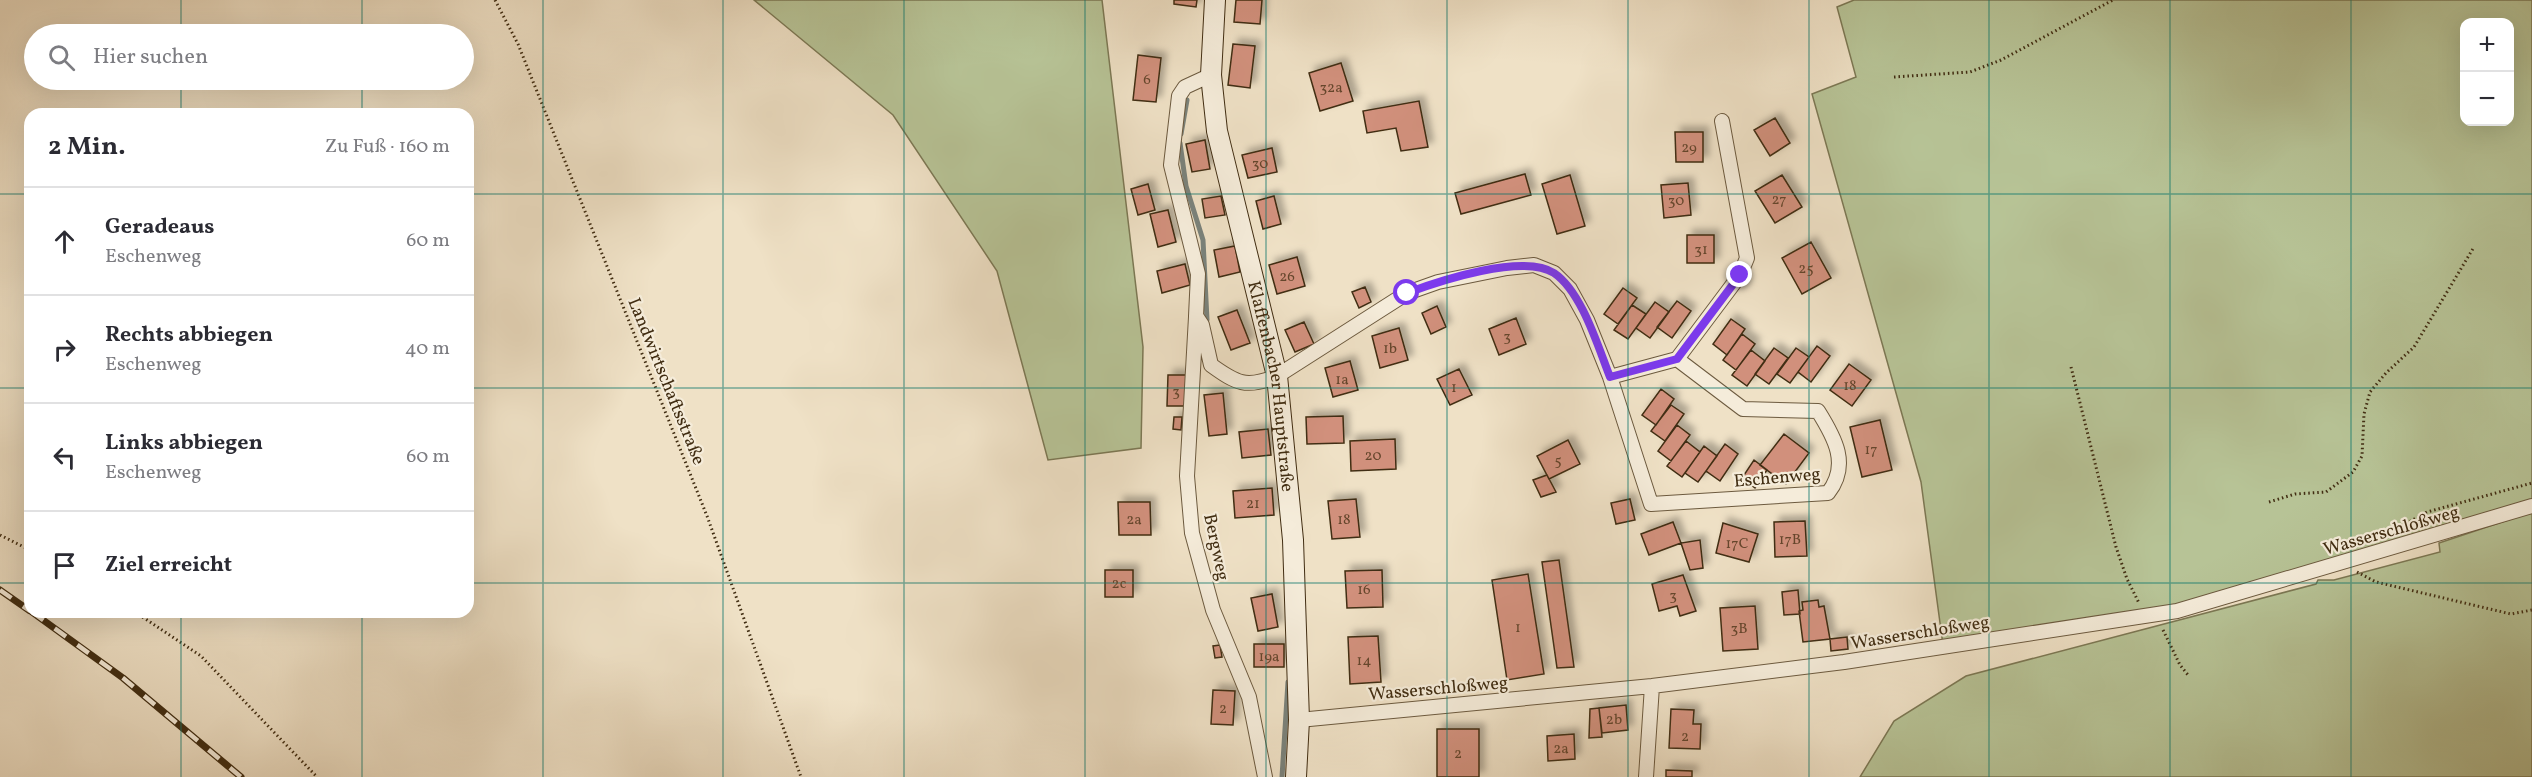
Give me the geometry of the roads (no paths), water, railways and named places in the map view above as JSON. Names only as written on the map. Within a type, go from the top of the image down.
[{"type":"street","name":"Klaffenbacher Hauptstraße","points":[[1215,0],[1211,75],[1217,131],[1268,380],[1293,540],[1299,720],[1296,777]]},
{"type":"street","name":"Bergweg","points":[[1211,75],[1185,87],[1179,96],[1171,165],[1198,274],[1188,476],[1192,533],[1213,610],[1249,697],[1264,777]]},
{"type":"street","points":[[1610,377],[1677,359],[1740,275],[1747,258],[1722,121]]},
{"type":"street","name":"Eschenweg","points":[[1268,380],[1407,293],[1438,282],[1534,265],[1554,273],[1570,289],[1587,320],[1610,377],[1651,504],[1828,493],[1839,480],[1837,442],[1818,411],[1743,409],[1677,359]]},
{"type":"street","name":"Bergweg","points":[[1196,316],[1202,325],[1211,365],[1235,382],[1268,380]]},
{"type":"street","name":"Wasserschloßweg","points":[[1299,720],[1652,686],[1844,662],[2177,611],[2532,506]]},
{"type":"street","points":[[1646,777],[1652,686]]},
{"type":"waterway","points":[[1181,134],[1187,100]]},
{"type":"waterway","points":[[1180,143],[1186,186],[1203,240],[1207,320]]},
{"type":"waterway","points":[[1282,777],[1288,682]]},
{"type":"railway","points":[[0,590],[24,607]]},
{"type":"railway","points":[[40,618],[123,678],[241,777]]}]
